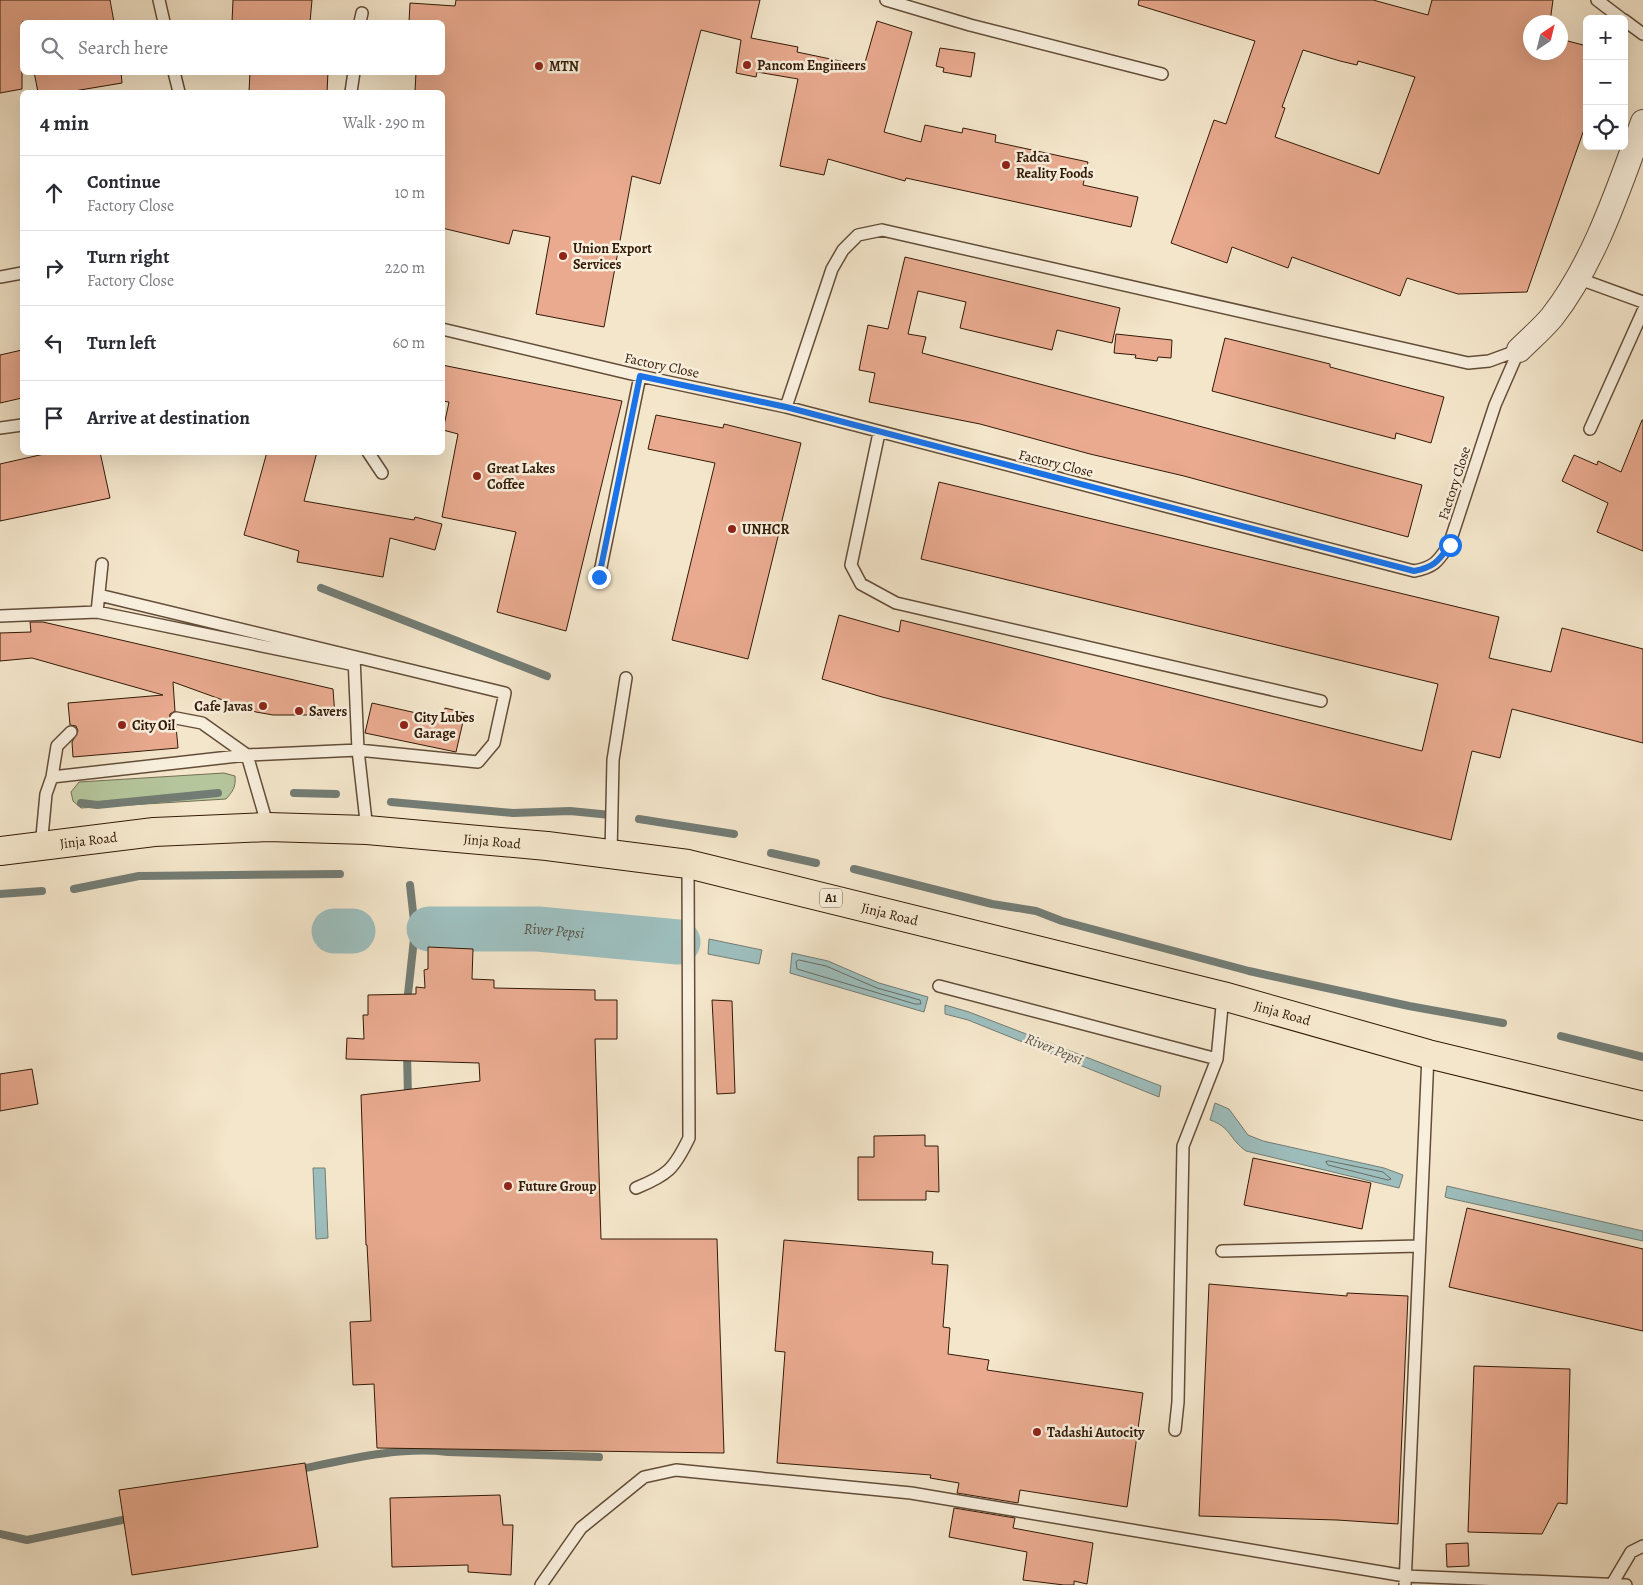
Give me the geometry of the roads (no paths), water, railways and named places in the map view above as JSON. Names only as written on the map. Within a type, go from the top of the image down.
[{"type":"highway","name":"Jinja Road","points":[[0,851],[154,832],[268,827],[367,830],[610,854],[688,864],[1223,996],[1428,1054],[1643,1106]]},
{"type":"street","points":[[1519,350],[1551,317],[1577,278],[1611,210],[1643,122]]},
{"type":"lane","points":[[159,0],[164,20]]},
{"type":"lane","points":[[886,0],[970,25],[1162,74]]},
{"type":"lane","points":[[1597,0],[1616,15]]},
{"type":"lane","points":[[1628,24],[1643,34]]},
{"type":"lane","points":[[175,75],[178,90]]},
{"type":"lane","points":[[351,90],[354,75]]},
{"type":"lane","points":[[786,407],[832,269],[843,250],[858,235],[882,230],[1468,363],[1489,361],[1519,350]]},
{"type":"lane","points":[[0,277],[20,273]]},
{"type":"lane","points":[[1577,278],[1643,302]]},
{"type":"lane","points":[[1590,429],[1643,311]]},
{"type":"lane","name":"Factory Close","points":[[445,330],[640,376],[786,407],[1414,571],[1430,568],[1439,560],[1450,545],[1495,405],[1519,350]]},
{"type":"lane","points":[[599,577],[640,376]]},
{"type":"lane","points":[[0,428],[20,426]]},
{"type":"lane","points":[[879,432],[851,565],[861,584],[896,603],[1322,701]]},
{"type":"lane","points":[[370,455],[382,473]]},
{"type":"lane","points":[[97,612],[102,564]]},
{"type":"lane","points":[[99,595],[355,661]]},
{"type":"lane","points":[[0,616],[97,612],[355,661],[506,693],[494,742],[478,762],[358,750],[247,755],[52,777]]},
{"type":"lane","points":[[355,661],[358,750],[367,830]]},
{"type":"lane","points":[[610,854],[613,760],[626,678]]},
{"type":"lane","points":[[176,718],[202,723],[247,755],[268,827]]},
{"type":"lane","points":[[41,846],[46,794],[52,777],[57,746],[71,732]]},
{"type":"lane","points":[[636,1188],[661,1178],[680,1158],[689,1138],[690,998],[688,864]]},
{"type":"lane","points":[[939,986],[1217,1059]]},
{"type":"lane","points":[[1175,1430],[1178,1402],[1183,1146],[1217,1059],[1223,996]]},
{"type":"lane","points":[[1405,1581],[1428,1054]]},
{"type":"lane","points":[[1222,1251],[1419,1246]]},
{"type":"lane","points":[[541,1585],[581,1528],[644,1477],[676,1470],[911,1493],[1405,1581],[1626,1585]]},
{"type":"lane","points":[[1612,1584],[1631,1552],[1643,1546]]},
{"type":"water","points":[[430,921],[532,924],[531,937],[428,935]]},
{"type":"water","points":[[555,925],[678,934],[676,948],[554,943]]},
{"type":"water","points":[[709,939],[762,950],[759,964],[708,954]]},
{"type":"water","points":[[792,953],[828,961],[879,983],[928,997],[924,1012],[790,973]]},
{"type":"water","points":[[945,1005],[969,1012],[1161,1086],[1159,1097],[968,1020],[945,1014]]},
{"type":"water","points":[[1215,1103],[1229,1109],[1248,1135],[1263,1141],[1384,1168],[1403,1175],[1399,1188],[1246,1151],[1240,1147],[1222,1126],[1210,1120]]},
{"type":"water","points":[[313,1168],[325,1168],[328,1238],[316,1239]]},
{"type":"water","points":[[1447,1186],[1643,1231],[1643,1241],[1448,1198],[1445,1197]]},
{"type":"waterway","points":[[321,588],[547,676]]},
{"type":"waterway","points":[[81,803],[97,805],[218,793]]},
{"type":"waterway","points":[[294,793],[336,794]]},
{"type":"waterway","points":[[391,802],[513,813],[570,811],[611,815]]},
{"type":"waterway","points":[[639,819],[734,834]]},
{"type":"waterway","points":[[771,853],[816,863]]},
{"type":"waterway","points":[[854,869],[992,904],[1036,911],[1062,921],[1249,971],[1409,1006],[1503,1023]]},
{"type":"waterway","points":[[74,889],[139,876],[340,874]]},
{"type":"waterway","points":[[407,1003],[415,930],[410,885]]},
{"type":"waterway","points":[[0,894],[42,891]]},
{"type":"waterway","name":"River Pepsi","points":[[429,929],[538,929],[678,942]]},
{"type":"waterway","name":"River Pepsi","points":[[334,931],[353,931]]},
{"type":"waterway","points":[[1561,1036],[1643,1057]]},
{"type":"waterway","points":[[407,1052],[408,1098]]},
{"type":"waterway","points":[[296,1470],[352,1458],[410,1451],[599,1457]]},
{"type":"waterway","points":[[0,1534],[27,1540],[132,1518]]},
{"type":"place","name":"Pancom Engineers","points":[[747,65]]},
{"type":"place","name":"MTN","points":[[539,66]]},
{"type":"place","name":"Fadca Reality Foods","points":[[1006,165]]},
{"type":"place","name":"Union Export Services","points":[[563,256]]},
{"type":"place","name":"Great Lakes Coffee","points":[[477,476]]},
{"type":"place","name":"UNHCR","points":[[732,529]]},
{"type":"place","name":"Cafe Javas","points":[[263,706]]},
{"type":"place","name":"Savers","points":[[299,711]]},
{"type":"place","name":"City Oil","points":[[122,725]]},
{"type":"place","name":"City Lubes Garage","points":[[404,725]]},
{"type":"place","name":"Future Group","points":[[508,1186]]},
{"type":"place","name":"Tadashi Autocity","points":[[1037,1432]]}]
